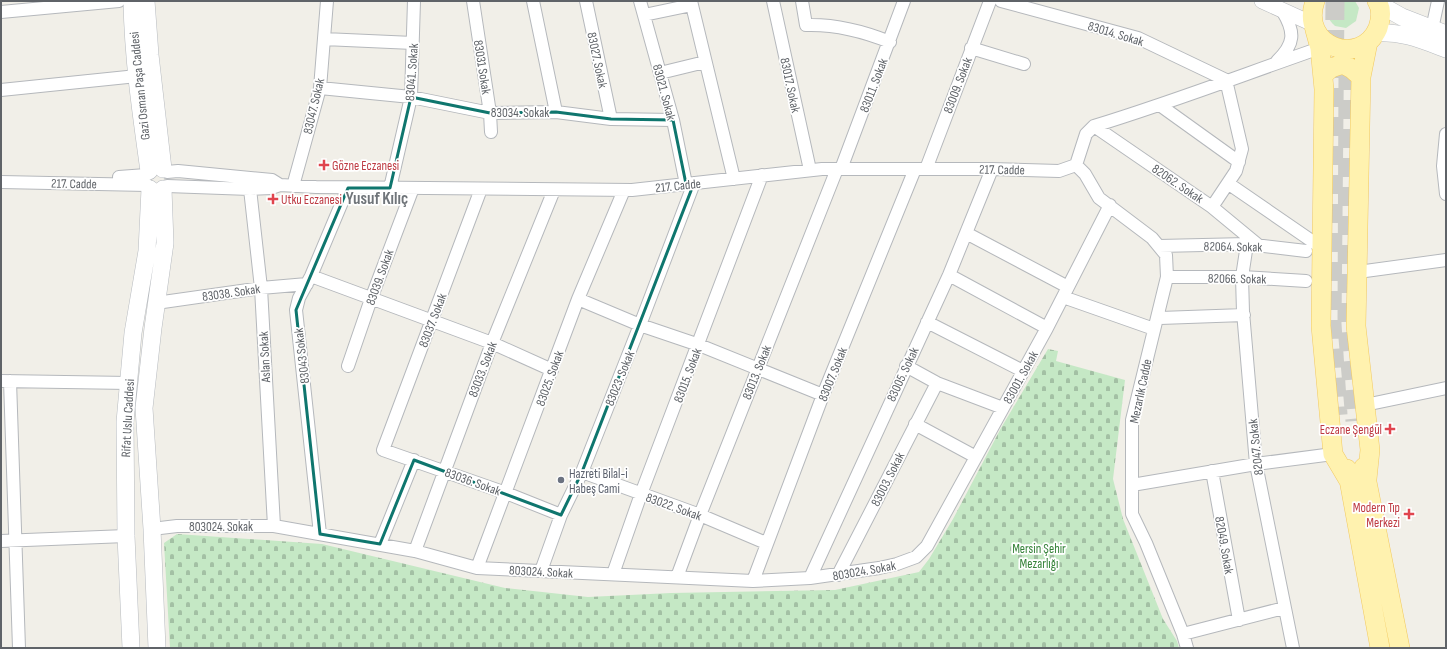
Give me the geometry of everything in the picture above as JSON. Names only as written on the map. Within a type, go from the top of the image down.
[{"type":"main road","name":"Gazi Osman Paşa Caddesi","points":[[132,1],[137,76],[156,179]]},
{"type":"main road","name":"Gazi Osman Paşa Caddesi","points":[[146,1],[156,179]]},
{"type":"main road","points":[[1315,1],[1311,15],[1323,75],[1314,250],[1333,454],[1358,480],[1400,648]]},
{"type":"main road","points":[[1378,3],[1402,17],[1439,31]]},
{"type":"main road","points":[[1358,480],[1370,450],[1356,326],[1361,78],[1372,37],[1381,14],[1378,3]]},
{"type":"main road","points":[[1316,34],[1329,45],[1339,49],[1349,50],[1359,47],[1372,37],[1392,32],[1407,34],[1446,49]]},
{"type":"main road","points":[[1323,75],[1331,68],[1343,64],[1352,69],[1361,78]]},
{"type":"main road","name":"Rifat Uslu Caddesi","points":[[156,179],[165,243],[156,303],[144,408],[152,530],[157,648]]},
{"type":"main road","name":"Rifat Uslu Caddesi","points":[[131,648],[126,536],[125,422],[133,332],[147,251],[156,179]]},
{"type":"main road","points":[[1347,422],[1358,480],[1380,648]]},
{"type":"street","points":[[1,12],[119,1]]},
{"type":"street","name":"83047. Sokak","points":[[293,186],[320,88],[327,1]]},
{"type":"street","name":"83041. Sokak","points":[[390,188],[411,97],[414,1]]},
{"type":"street","name":"83031 Sokak","points":[[473,1],[490,114],[491,132]]},
{"type":"street","points":[[533,1],[556,112]]},
{"type":"street","name":"83027. Sokak","points":[[586,1],[611,119]]},
{"type":"street","name":"83021. Sokak","points":[[640,1],[690,183]]},
{"type":"street","name":"83017. Sokak","points":[[773,1],[810,170]]},
{"type":"street","points":[[802,1],[806,25],[824,25],[858,30],[890,42]]},
{"type":"street","name":"83011. Sokak","points":[[839,169],[890,42],[904,1]]},
{"type":"street","name":"83009. Sokak","points":[[921,169],[990,1]]},
{"type":"street","name":"83014. Sokak","points":[[1001,1],[1138,38],[1226,80]]},
{"type":"street","points":[[1076,165],[1086,134],[1094,126],[1161,106],[1226,80],[1274,64],[1316,34],[1283,12],[1262,1]]},
{"type":"street","points":[[1438,1],[1439,31]]},
{"type":"street","points":[[644,15],[691,3],[734,178]]},
{"type":"street","points":[[1274,64],[1287,52],[1292,39],[1291,25],[1283,12]]},
{"type":"street","points":[[324,39],[413,43]]},
{"type":"street","points":[[971,48],[1024,64]]},
{"type":"street","points":[[660,73],[705,62]]},
{"type":"street","points":[[1,90],[137,76]]},
{"type":"street","points":[[1212,207],[1229,184],[1239,162],[1242,149],[1226,80]]},
{"type":"street","name":"83034. Sokak","points":[[320,88],[411,97],[490,114],[556,112],[611,119],[673,120]]},
{"type":"street","points":[[1161,106],[1239,162]]},
{"type":"street","name":"82062. Sokak","points":[[1094,126],[1212,207],[1253,245]]},
{"type":"street","points":[[1446,134],[1446,194]]},
{"type":"street","name":"217. Cadde","points":[[1,174],[127,177],[250,189],[293,186],[348,188],[624,190],[810,170],[992,169],[1059,171],[1076,165]]},
{"type":"street","name":"Mezarlık Cadde","points":[[1076,165],[1085,174],[1099,198],[1152,238],[1166,255],[1167,277],[1132,420],[1132,514],[1146,543],[1183,634],[1187,648]]},
{"type":"street","name":"83013. Sokak","points":[[677,577],[758,368],[839,169]]},
{"type":"street","name":"83007. Sokak","points":[[753,580],[823,395],[921,169]]},
{"type":"street","name":"83005. Sokak","points":[[810,578],[949,275],[992,169]]},
{"type":"street","name":"217. Cadde","points":[[1,182],[156,179],[178,172],[272,180],[276,186]]},
{"type":"street","name":"83015. Sokak","points":[[613,574],[641,494],[699,345],[762,175]]},
{"type":"street","name":"83023. Sokak","points":[[541,571],[561,515],[582,472],[640,325],[690,183]]},
{"type":"street","points":[[1229,184],[1314,250]]},
{"type":"street","name":"83043 Sokak","points":[[320,534],[296,310],[299,298],[309,280],[348,188]]},
{"type":"street","name":"83039. Sokak","points":[[348,366],[371,299],[413,188]]},
{"type":"street","name":"Aslan Sokak","points":[[250,189],[260,288],[274,526]]},
{"type":"street","name":"83037. Sokak","points":[[383,450],[481,189]]},
{"type":"street","name":"83033. Sokak","points":[[415,551],[492,343],[554,190]]},
{"type":"street","name":"83025. Sokak","points":[[477,568],[578,299],[624,190]]},
{"type":"street","name":"83001. Sokak","points":[[927,546],[1024,371],[1110,205]]},
{"type":"street","points":[[966,233],[1066,292],[1154,329]]},
{"type":"street","name":"82064. Sokak","points":[[1159,246],[1253,245],[1314,250]]},
{"type":"street","name":"82047. Sokak","points":[[1253,245],[1242,277],[1256,464],[1293,648]]},
{"type":"street","points":[[1358,272],[1446,260]]},
{"type":"street","points":[[949,275],[1047,328]]},
{"type":"street","name":"82066. Sokak","points":[[1167,277],[1242,277],[1306,281]]},
{"type":"street","points":[[309,280],[371,299],[492,343],[552,370]]},
{"type":"street","name":"83038. Sokak","points":[[156,303],[309,280]]},
{"type":"street","points":[[578,299],[640,325],[699,345],[823,395]]},
{"type":"street","points":[[1160,318],[1244,315]]},
{"type":"street","points":[[927,322],[1024,371]]},
{"type":"street","points":[[906,366],[937,383],[1003,408]]},
{"type":"street","points":[[19,648],[16,541],[6,381],[128,383]]},
{"type":"street","name":"83003. Sokak","points":[[838,575],[937,383]]},
{"type":"street","points":[[1365,405],[1446,388]]},
{"type":"street","points":[[915,424],[976,457]]},
{"type":"street","name":"83036. Sokak","points":[[383,450],[506,493],[561,515]]},
{"type":"street","points":[[1132,485],[1256,464],[1333,454]]},
{"type":"street","points":[[380,544],[414,460]]},
{"type":"street","name":"82049. Sokak","points":[[1212,471],[1239,620]]},
{"type":"street","name":"83022. Sokak","points":[[582,472],[700,515],[766,543]]},
{"type":"street","name":"803024. Sokak","points":[[152,530],[177,526],[274,526],[415,551],[477,568],[753,580],[810,578],[838,575],[897,564],[916,557],[927,546]]},
{"type":"street","points":[[1,541],[126,536]]},
{"type":"street","points":[[1183,634],[1284,608]]},
{"type":"highlighted area","points":[[411,97],[490,113],[556,112],[611,119],[673,120],[686,184],[694,183],[582,472],[561,515],[414,460],[380,544],[320,534],[296,310],[348,188],[390,188]]},
{"type":"green space","points":[[1331,1],[1355,1],[1359,8],[1356,21],[1346,28],[1335,26],[1327,14]]},
{"type":"green space","name":"Mersin Şehir Mezarlığı","points":[[1048,349],[1058,351],[1056,361],[1125,380],[1113,479],[1123,519],[1163,619],[1177,641],[1179,648],[170,648],[164,543],[177,534],[322,544],[505,588],[588,597],[671,593],[835,590],[919,572],[929,559],[953,519],[1001,428]]},
{"type":"tunnel","points":[[1335,1],[1332,324],[1338,415]]},
{"type":"tunnel","points":[[1348,71],[1347,326],[1355,421]]},
{"type":"place","name":"Gözne Eczanesi","points":[[324,165]]},
{"type":"place","name":"Utku Eczanesi","points":[[273,199]]},
{"type":"place","name":"Eczane Şengül","points":[[1390,429]]},
{"type":"place","name":"Hazreti Bilal-i Habeş Cami","points":[[561,480]]},
{"type":"place","name":"Modern Tıp Merkezi","points":[[1409,514]]},
{"type":"district","name":"Yusuf Kılıç","points":[[377,198]]}]
